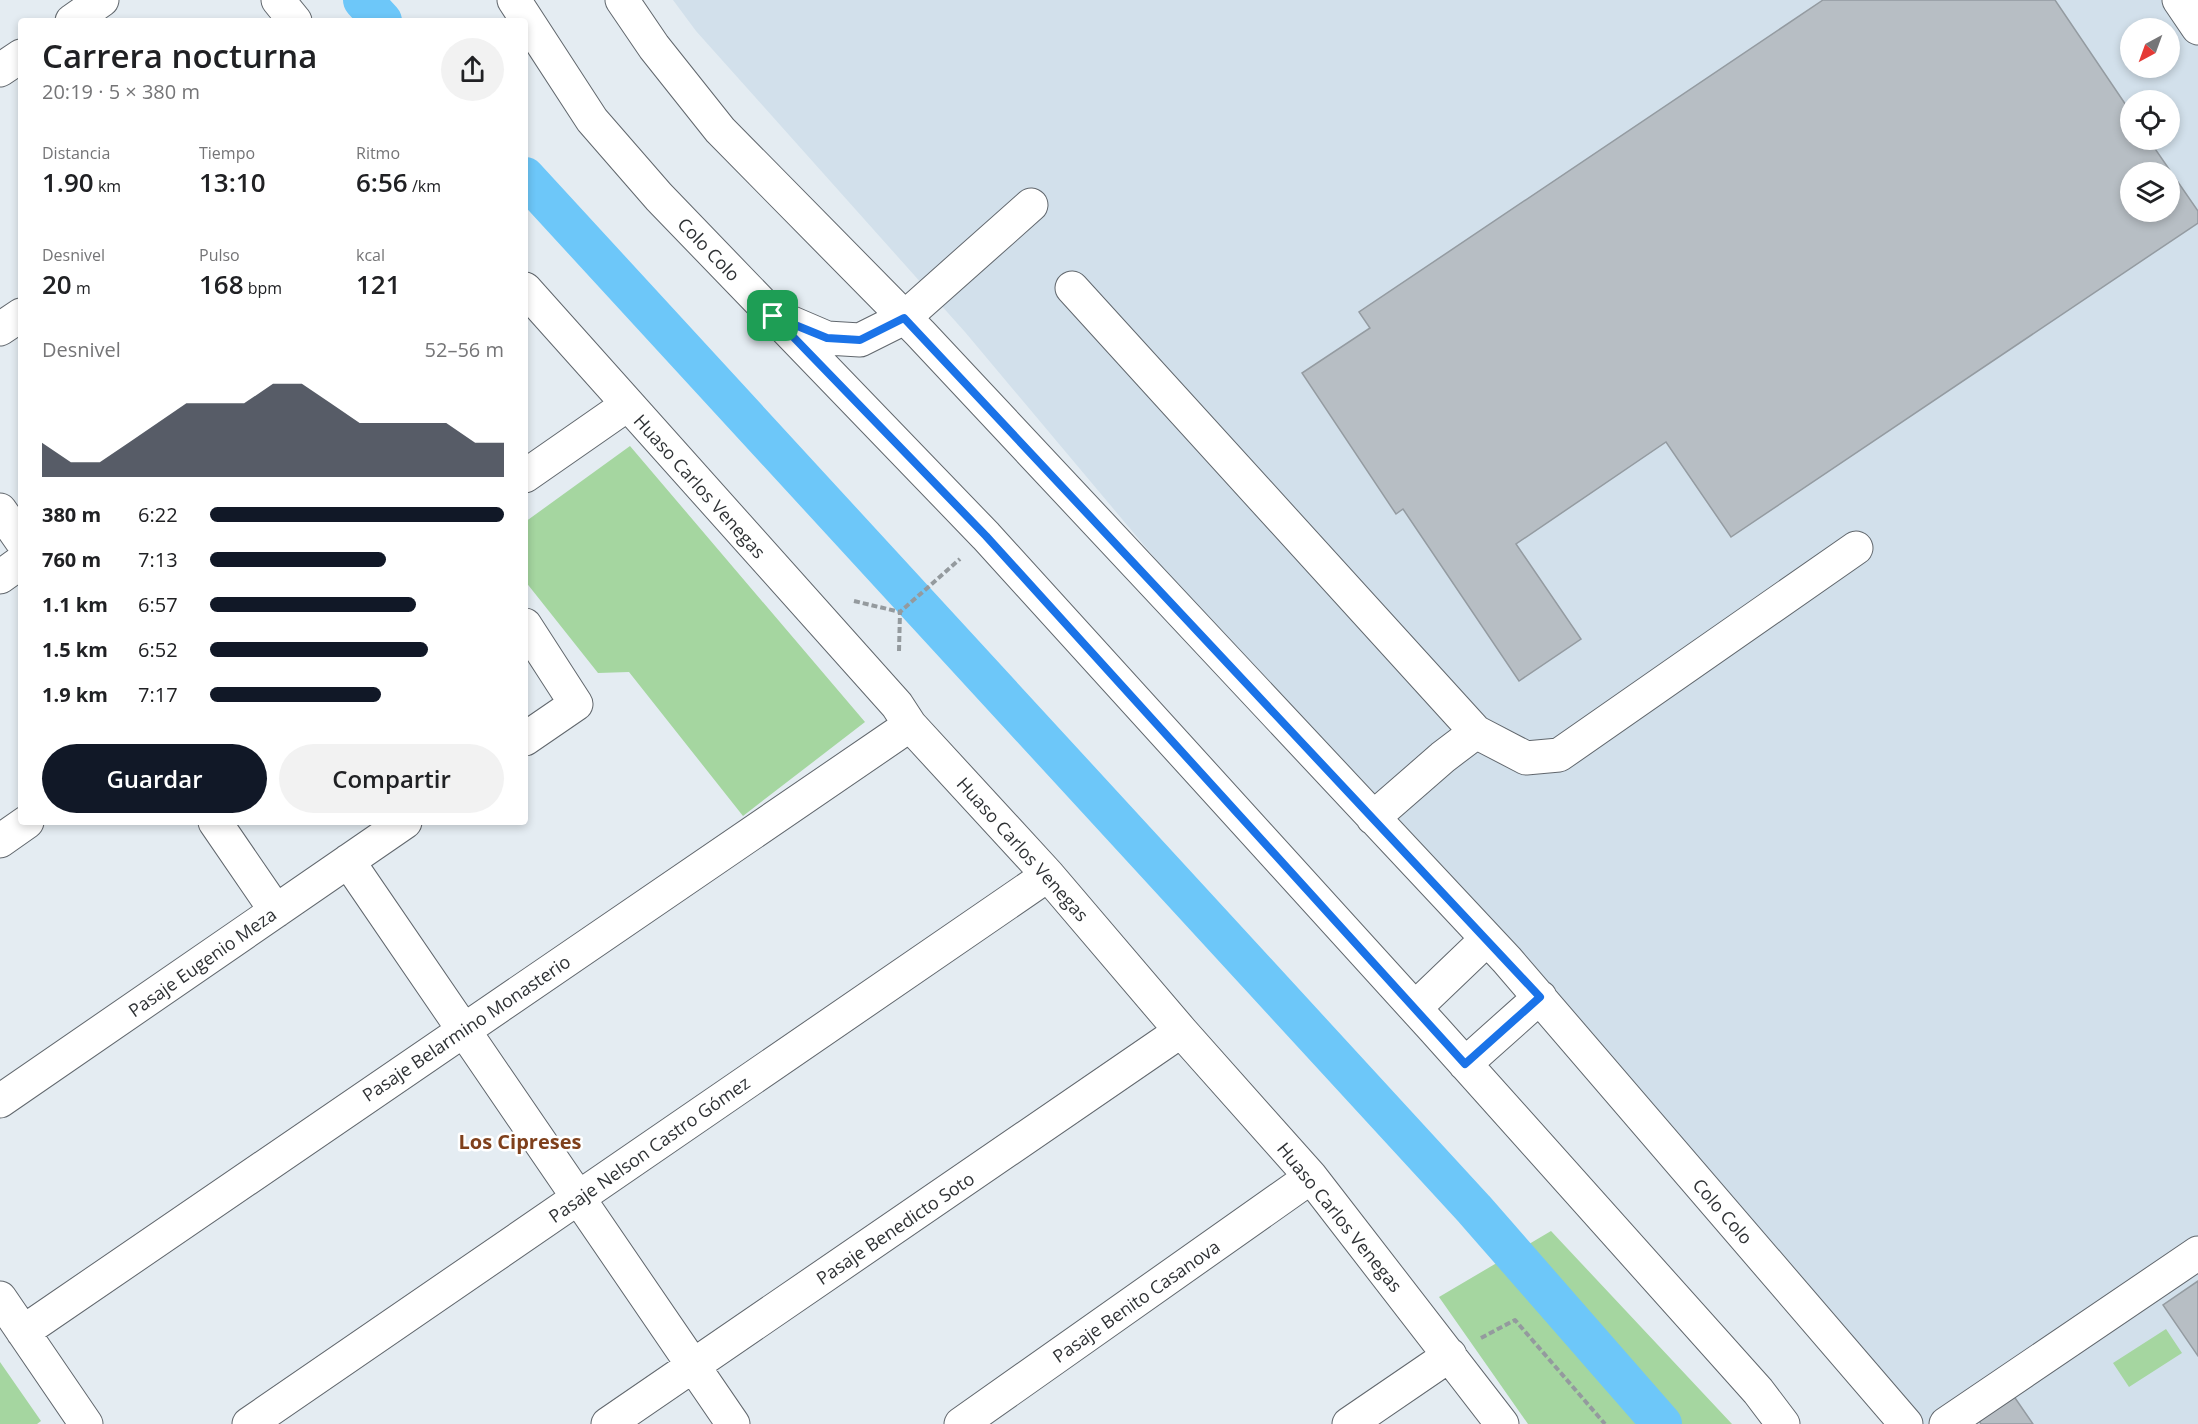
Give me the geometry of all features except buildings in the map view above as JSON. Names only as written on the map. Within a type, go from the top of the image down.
[{"type":"street","points":[[76,18],[102,0]]},
{"type":"street","points":[[278,0],[293,18]]},
{"type":"street","name":"Colo Colo","points":[[514,0],[526,18]]},
{"type":"street","name":"Colo Colo","points":[[622,0],[654,47],[720,130],[904,318],[1487,939],[1540,997],[1906,1424]]},
{"type":"street","points":[[2179,0],[2198,28]]},
{"type":"street","name":"Colo Colo","points":[[528,22],[592,120],[659,197],[986,536],[1415,1008],[1758,1391],[1783,1424]]},
{"type":"street","points":[[0,70],[18,58]]},
{"type":"street","points":[[773,316],[827,338],[860,340],[904,318],[1031,205]]},
{"type":"street","points":[[1072,288],[1476,732],[1526,758],[1559,755],[1856,548]]},
{"type":"street","name":"Huaso Carlos Venegas","points":[[528,292],[897,705],[910,725],[1048,874],[1311,1177],[1503,1424]]},
{"type":"street","points":[[0,329],[18,317]]},
{"type":"street","points":[[528,474],[627,405]]},
{"type":"street","points":[[0,510],[18,536]]},
{"type":"street","points":[[0,577],[18,564]]},
{"type":"street","points":[[528,630],[576,704],[528,737]]},
{"type":"street","name":"Pasaje Belarmino Monasterio","points":[[23,1332],[910,725]]},
{"type":"street","points":[[1373,818],[1443,757],[1476,732]]},
{"type":"street","points":[[0,841],[23,825]]},
{"type":"street","points":[[217,825],[276,911]]},
{"type":"street","name":"Pasaje Eugenio Meza","points":[[0,1101],[401,825]]},
{"type":"street","points":[[348,861],[733,1424]]},
{"type":"street","name":"Pasaje Nelson Castro Gómez","points":[[249,1424],[1048,874]]},
{"type":"street","points":[[1415,1008],[1487,939]]},
{"type":"street","points":[[1465,1064],[1540,997]]},
{"type":"street","name":"Pasaje Benedicto Soto","points":[[608,1424],[1182,1031]]},
{"type":"street","name":"Pasaje Benito Casanova","points":[[962,1424],[1311,1177]]},
{"type":"street","points":[[1946,1424],[2198,1253]]},
{"type":"street","points":[[0,1298],[86,1424]]},
{"type":"street","points":[[1349,1424],[1450,1355]]},
{"type":"path","points":[[901,611],[946,571]]},
{"type":"path","points":[[1450,1355],[1515,1320],[1605,1424]]},
{"type":"shaded area","points":[[673,0],[2198,0],[2198,1424],[1899,1424],[1373,818],[965,332],[696,31]]},
{"type":"green space","points":[[630,446],[865,722],[743,816],[629,672],[598,673],[528,585],[528,520]]},
{"type":"green space","points":[[1551,1231],[1732,1424],[1528,1424],[1439,1297]]},
{"type":"green space","points":[[2166,1329],[2182,1353],[2129,1387],[2113,1363]]},
{"type":"green space","points":[[0,1362],[41,1421],[37,1424],[0,1424]]},
{"type":"waterway","points":[[363,0],[379,18]]},
{"type":"waterway","points":[[528,180],[1474,1209],[1662,1424]]},
{"type":"district","name":"Los Cipreses","points":[[520,1141]]},
{"type":"route","points":[[773,316],[827,338],[860,340],[904,318],[1540,997],[1465,1064],[986,536],[773,316]]}]
